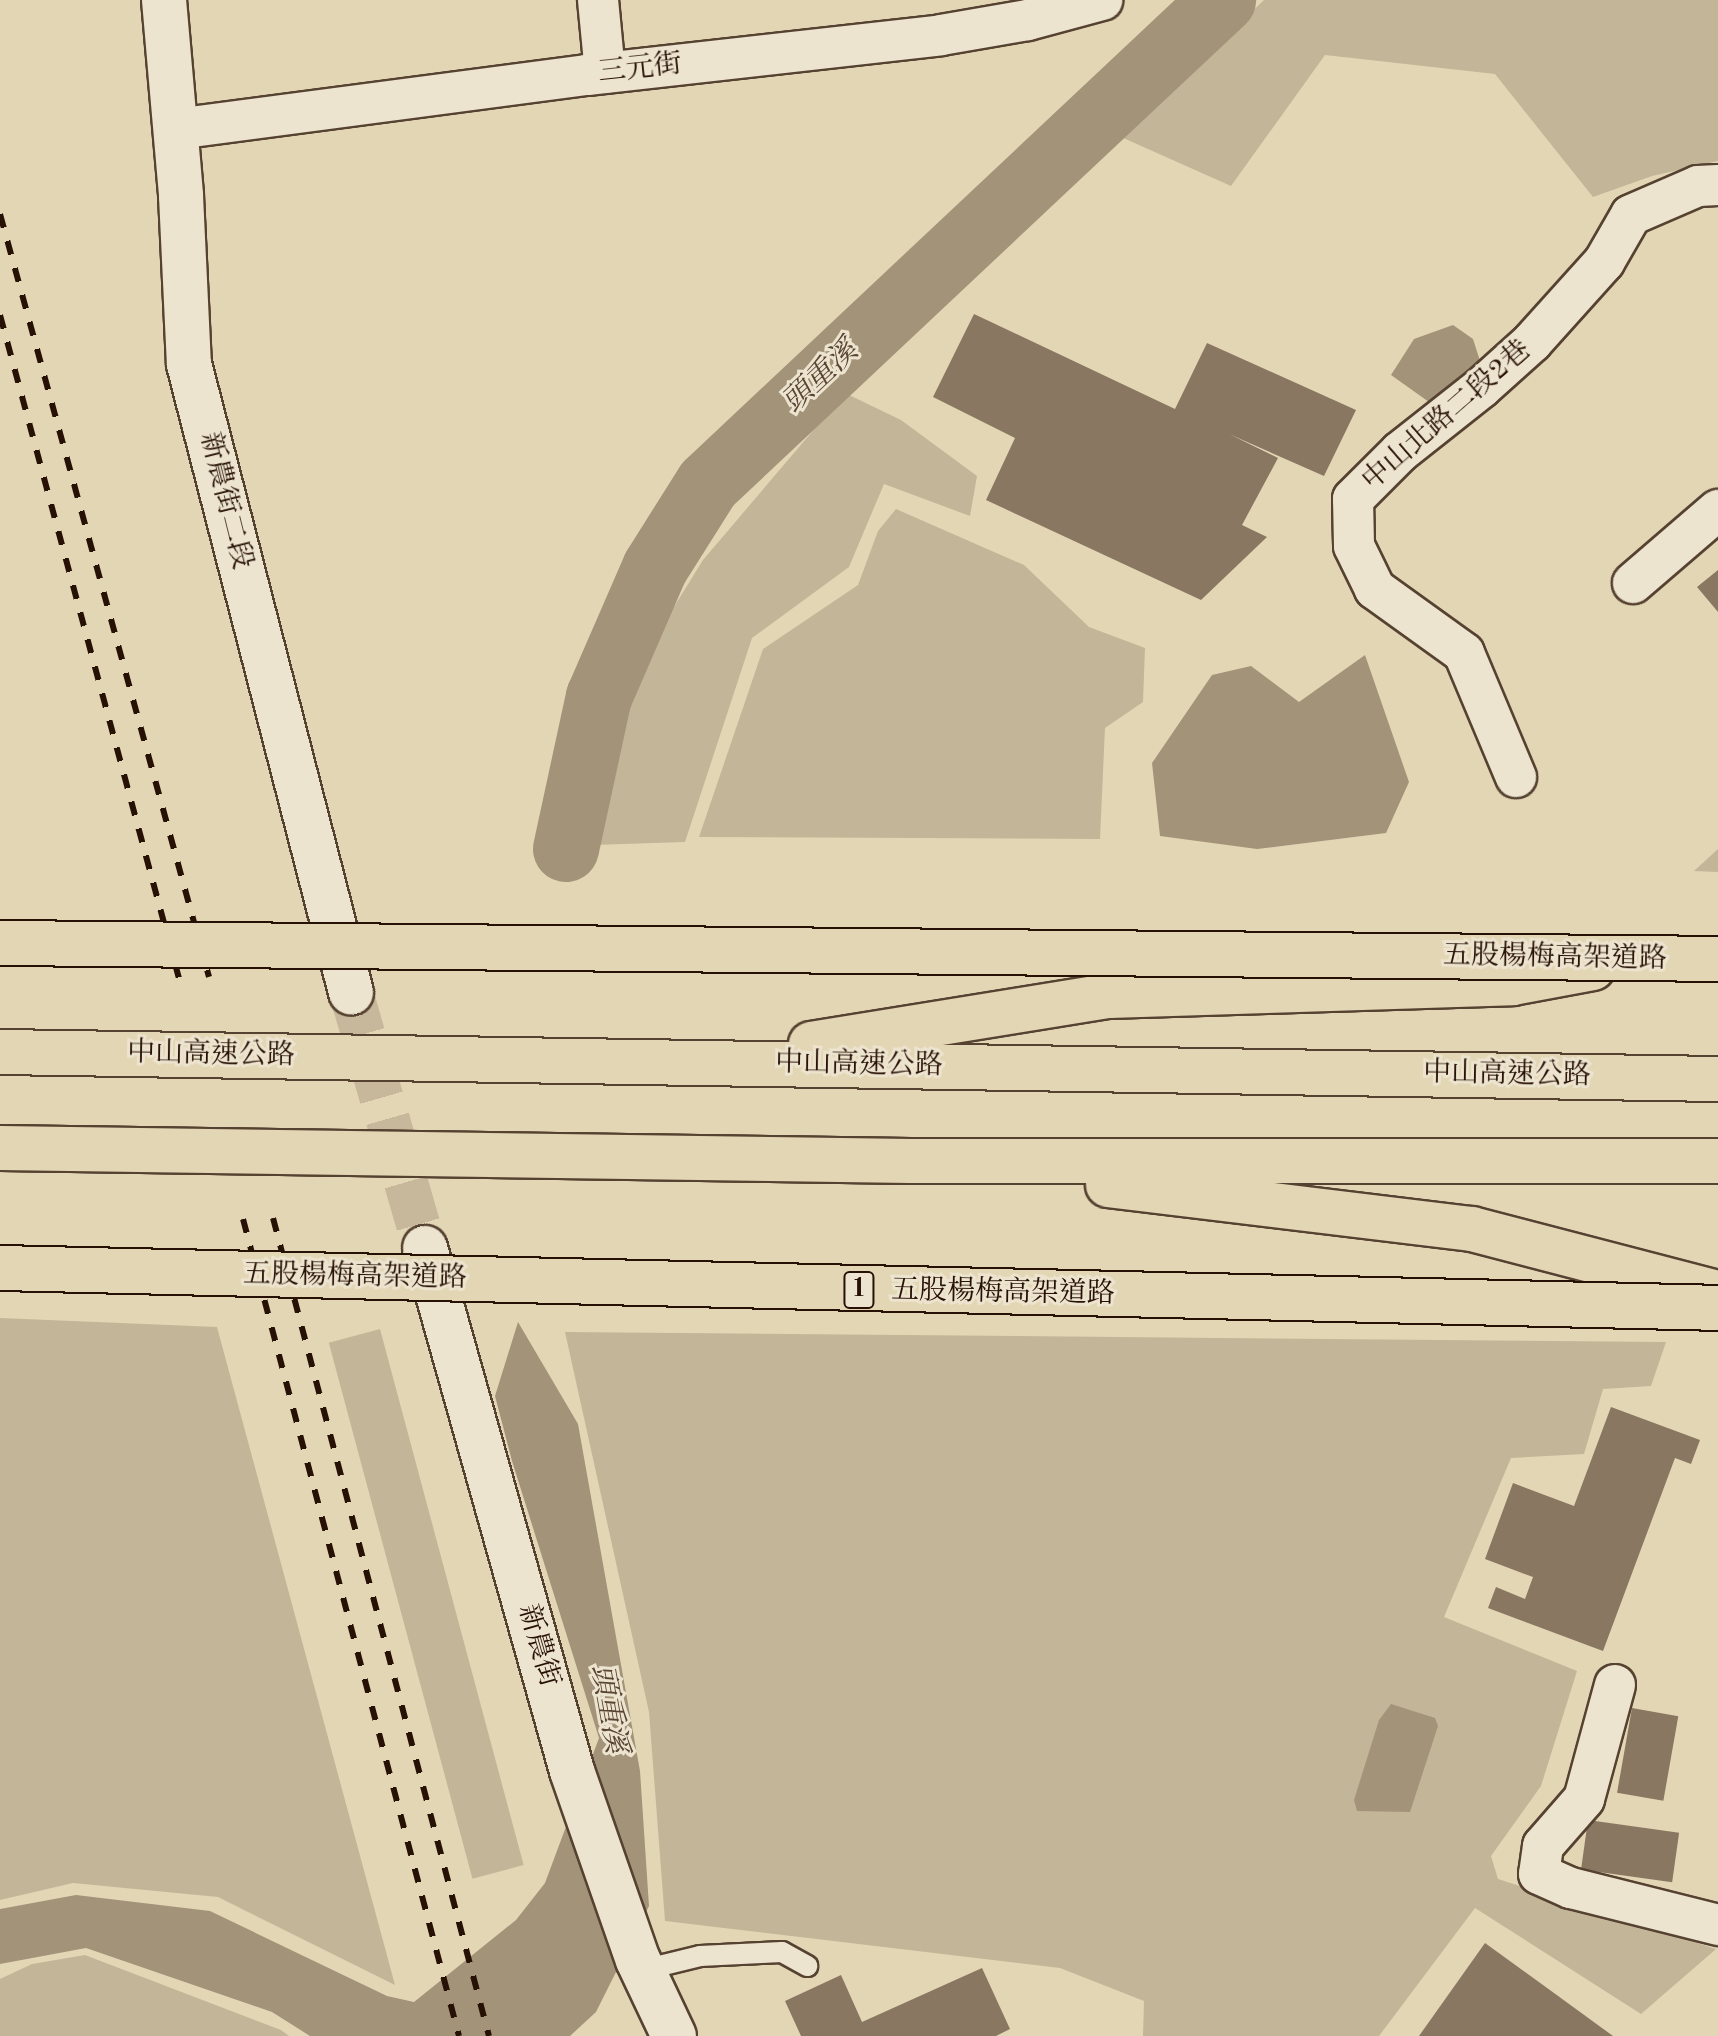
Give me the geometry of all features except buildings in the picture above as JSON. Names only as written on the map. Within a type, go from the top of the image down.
[{"type":"highway","name":"五股楊梅高架道路","points":[[0,943],[1718,959]]},
{"type":"highway","points":[[698,1062],[1109,996],[1512,983],[1718,945]]},
{"type":"highway","name":"中山高速公路","points":[[0,1052],[1718,1079]]},
{"type":"highway","points":[[0,1148],[911,1161],[1718,1161]]},
{"type":"highway","points":[[911,1161],[1472,1229],[1718,1293]]},
{"type":"highway","name":"五股楊梅高架道路","points":[[0,1268],[1718,1308]]},
{"type":"street","name":"新農街二段","points":[[164,0],[176,129],[189,364],[351,992]]},
{"type":"street","points":[[598,0],[605,73]]},
{"type":"street","name":"三元街","points":[[176,129],[605,73],[941,35],[1028,20],[1102,0]]},
{"type":"street","name":"中山北路二段2巷","points":[[1516,777],[1464,653],[1375,589],[1354,546],[1353,499],[1400,452],[1481,388],[1532,342],[1604,262],[1631,215],[1698,186],[1718,185]]},
{"type":"street","points":[[1633,583],[1718,510]]},
{"type":"street","name":"新農街","points":[[425,1248],[572,1771],[640,1965],[674,2036]]},
{"type":"street","points":[[1615,1685],[1584,1799],[1543,1846],[1539,1874],[1571,1888],[1718,1925]]},
{"type":"lane","points":[[640,1965],[700,1956],[782,1952],[807,1966]]},
{"type":"shaded area","points":[[1264,0],[1718,0],[1718,161],[1652,176],[1593,197],[1495,74],[1325,55],[1231,186],[1121,137]]},
{"type":"shaded area","points":[[845,393],[901,420],[977,476],[970,516],[884,484],[849,567],[752,638],[685,842],[593,845],[636,668],[703,560]]},
{"type":"shaded area","points":[[896,509],[1024,565],[1089,627],[1145,648],[1143,702],[1105,728],[1100,839],[699,837],[763,649],[858,585],[878,531]]},
{"type":"shaded area","points":[[1718,849],[1718,872],[1694,871]]},
{"type":"shaded area","points":[[0,1318],[217,1327],[395,1985],[218,1897],[73,1883],[0,1900]]},
{"type":"shaded area","points":[[380,1329],[524,1865],[472,1879],[329,1343]]},
{"type":"shaded area","points":[[565,1332],[1666,1342],[1651,1386],[1603,1389],[1584,1454],[1511,1458],[1444,1617],[1577,1671],[1541,1786],[1491,1856],[1498,1879],[1716,1949],[1641,2014],[1475,1908],[1379,2036],[1143,2036],[1144,2001],[1060,1968],[665,1921],[649,1712]]},
{"type":"shaded area","points":[[85,1955],[281,2030],[289,2036],[0,2036],[0,1979],[32,1964]]},
{"type":"water","points":[[1453,325],[1473,339],[1481,364],[1429,402],[1391,375],[1414,339]]},
{"type":"water","points":[[1365,655],[1409,782],[1386,833],[1257,849],[1160,836],[1152,763],[1212,675],[1251,666],[1299,702]]},
{"type":"water","points":[[518,1322],[578,1424],[640,1771],[649,1906],[596,2012],[570,2036],[310,2036],[272,2012],[86,1948],[0,1964],[0,1909],[76,1895],[210,1911],[387,1996],[414,2002],[516,1920],[545,1883],[599,1738],[512,1461],[495,1396]]},
{"type":"water","points":[[1391,1704],[1435,1718],[1438,1726],[1410,1812],[1357,1811],[1354,1800],[1379,1720]]},
{"type":"waterway","name":"頭重溪","points":[[566,849],[599,697],[655,568],[708,484],[1223,0]]},
{"type":"tunnel","points":[[351,992],[425,1248]]},
{"type":"railway","points":[[0,214],[209,977]]},
{"type":"railway","points":[[0,315],[180,982]]},
{"type":"railway","points":[[273,1218],[489,2036]]},
{"type":"railway","points":[[243,1219],[459,2036]]}]
